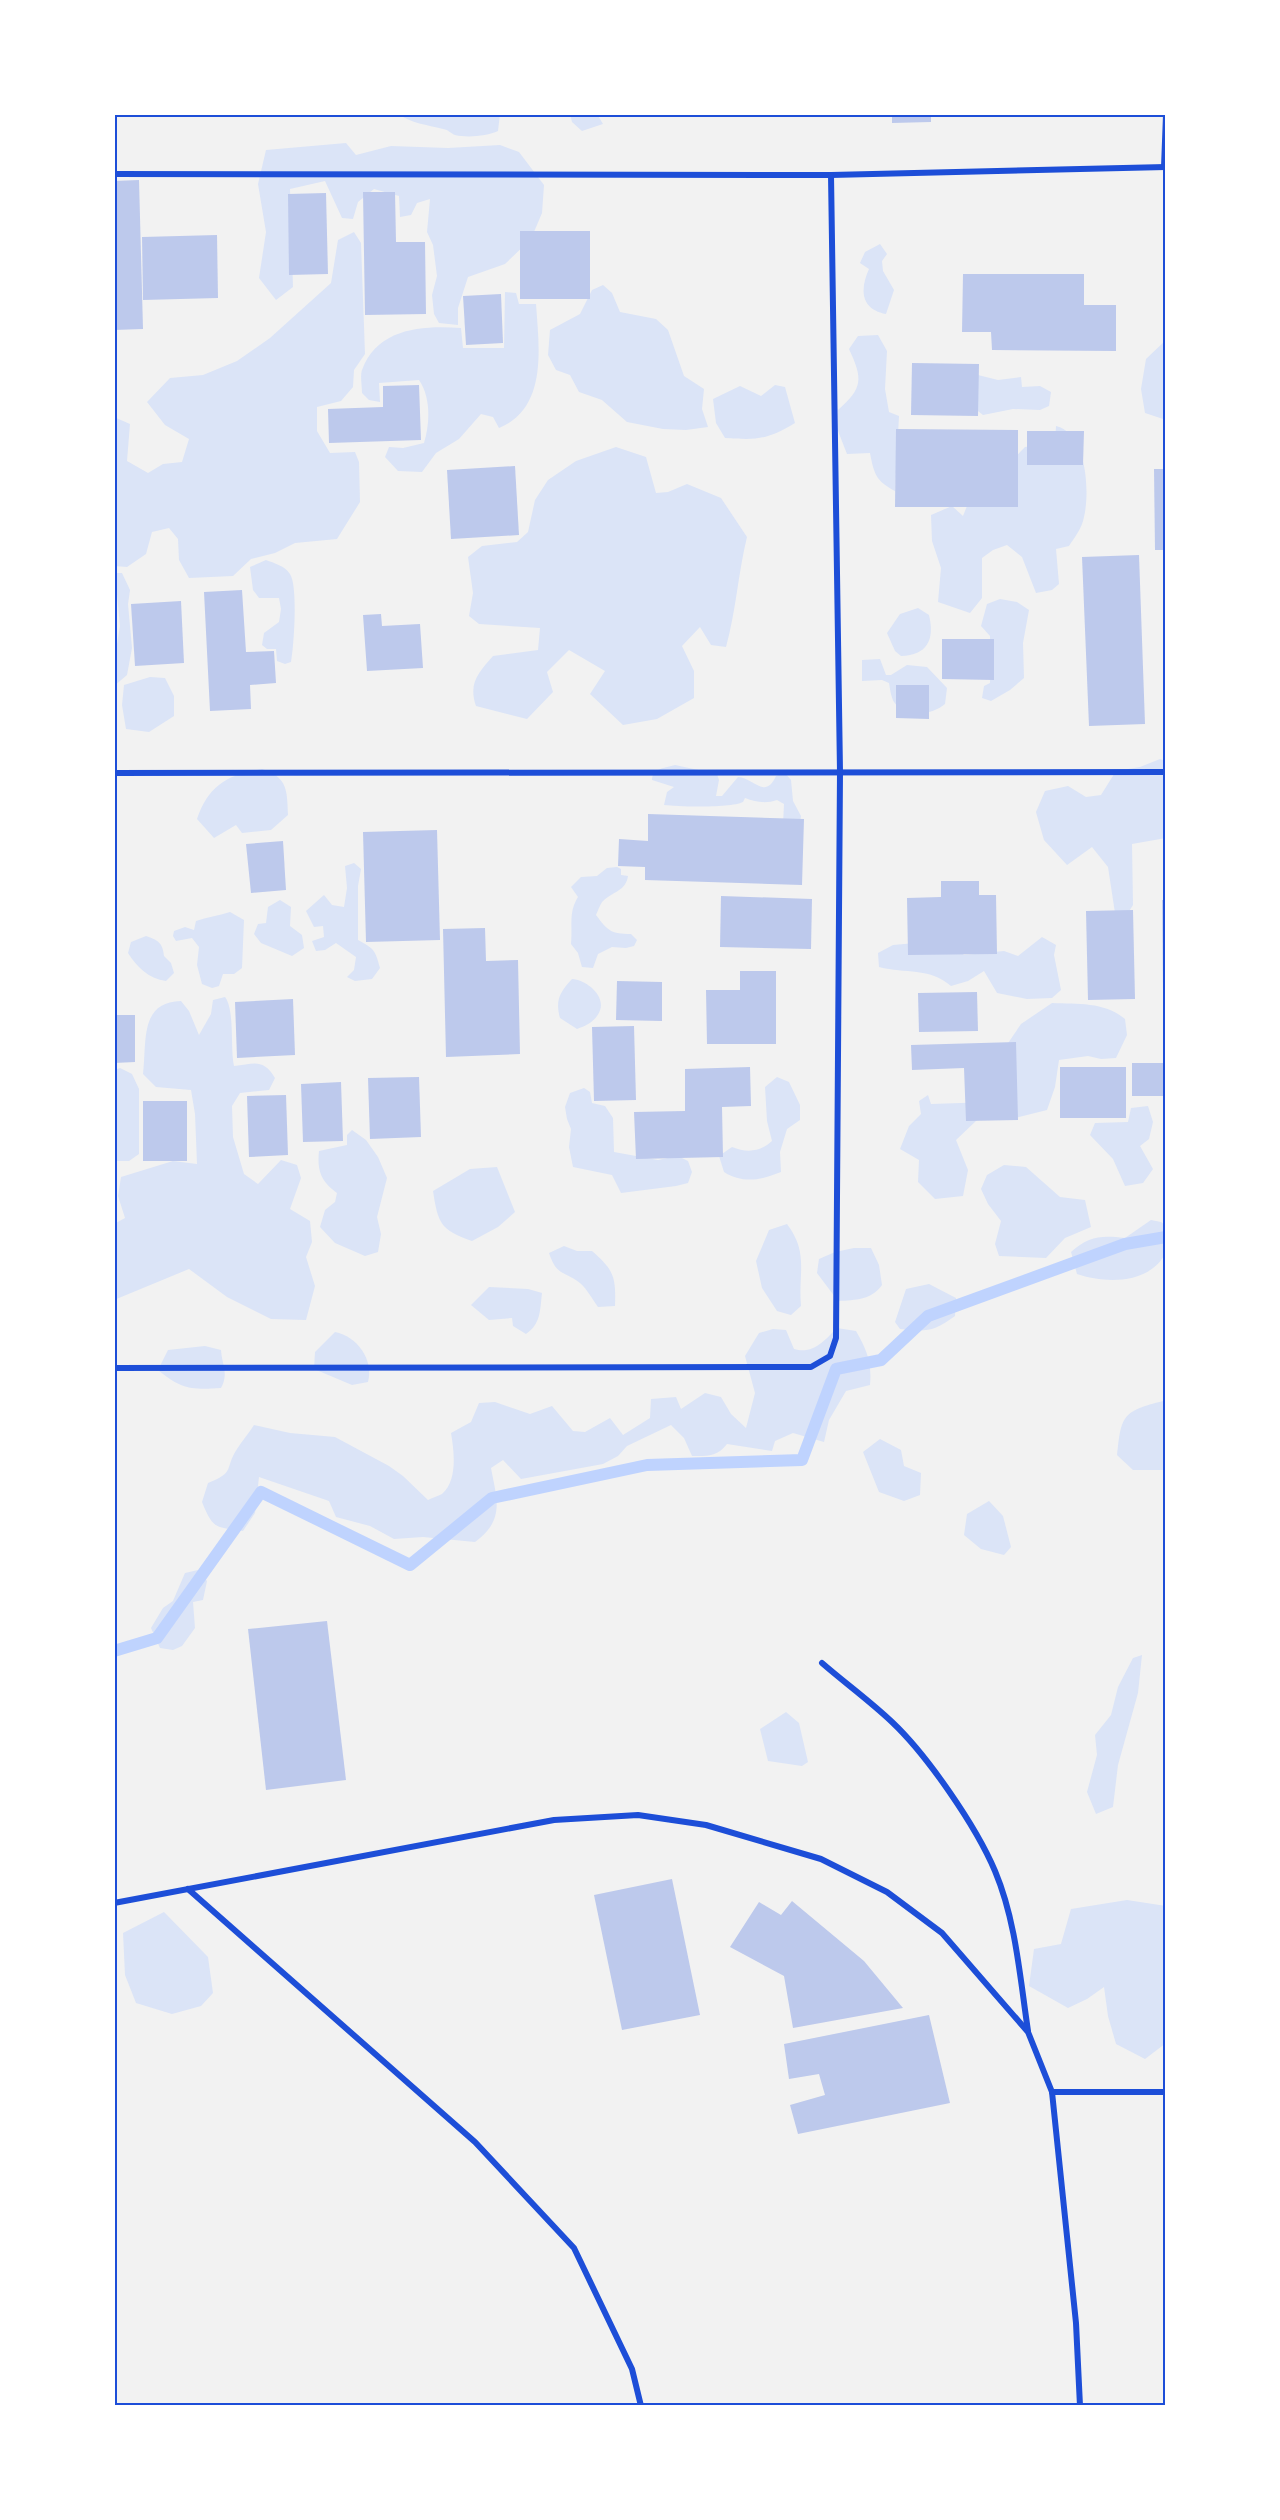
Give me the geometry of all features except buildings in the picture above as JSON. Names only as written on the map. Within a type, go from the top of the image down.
[{"type":"street","points":[[114,174],[831,176],[1165,167],[1166,115]]},
{"type":"street","points":[[114,1368],[811,1367],[830,1356],[836,1338],[840,772],[831,176]]},
{"type":"street","points":[[114,772],[1166,772]]},
{"type":"street","points":[[822,1663],[892,1722],[932,1769],[965,1817],[995,1871],[1013,1931],[1028,2032],[1052,2092],[1076,2323],[1080,2406]]},
{"type":"street","points":[[114,1903],[554,1820],[638,1815],[706,1825],[821,1859],[887,1892],[942,1933],[1028,2032]]},
{"type":"street","points":[[188,1889],[476,2142],[574,2248],[632,2369],[641,2406]]},
{"type":"street","points":[[1052,2092],[1166,2092]]},
{"type":"shaded area","points":[[398,114],[500,114],[498,131],[460,136],[445,129],[414,122]]},
{"type":"shaded area","points":[[570,114],[597,114],[603,124],[582,131],[572,122]]},
{"type":"shaded area","points":[[346,143],[356,155],[391,146],[448,148],[500,145],[519,152],[544,185],[542,213],[531,239],[505,264],[468,277],[458,308],[458,325],[439,323],[434,314],[432,295],[437,276],[433,245],[427,232],[430,199],[417,203],[411,215],[400,217],[399,196],[374,189],[358,202],[353,219],[342,218],[325,181],[290,189],[293,287],[276,300],[259,278],[266,232],[258,184],[266,150]]},
{"type":"shaded area","points":[[354,232],[361,243],[365,354],[354,370],[353,387],[341,401],[317,407],[317,431],[330,453],[355,452],[359,462],[360,502],[337,539],[295,543],[275,553],[251,559],[233,576],[189,578],[179,560],[178,539],[169,528],[152,532],[146,554],[127,567],[114,566],[114,417],[130,424],[127,461],[148,473],[163,464],[182,462],[189,439],[165,425],[147,402],[170,378],[203,375],[237,361],[270,338],[331,283],[338,240]]},
{"type":"shaded area","points":[[880,244],[887,254],[882,261],[883,271],[894,290],[886,314],[871,308],[867,303],[864,297],[864,284],[869,269],[860,263],[865,252]]},
{"type":"shaded area","points":[[603,285],[612,293],[620,312],[656,319],[668,330],[684,376],[704,389],[702,409],[708,427],[686,430],[663,429],[627,422],[602,400],[579,392],[570,375],[556,370],[548,355],[550,330],[580,314],[592,290]]},
{"type":"shaded area","points":[[505,292],[516,293],[519,304],[536,304],[539,357],[533,391],[526,406],[515,419],[499,428],[493,417],[481,414],[459,439],[436,453],[422,472],[398,471],[385,457],[389,447],[403,448],[424,443],[428,419],[426,394],[419,380],[379,383],[380,402],[369,400],[362,393],[361,378],[369,356],[378,345],[390,337],[403,332],[432,327],[461,328],[463,348],[504,348]]},
{"type":"shaded area","points":[[878,335],[887,351],[885,389],[889,412],[899,416],[895,491],[877,476],[870,453],[847,454],[838,431],[838,410],[852,395],[858,382],[857,368],[849,349],[858,336]]},
{"type":"shaded area","points":[[1166,340],[1166,420],[1145,413],[1141,389],[1146,359]]},
{"type":"shaded area","points":[[974,374],[998,380],[1021,377],[1022,387],[1040,386],[1051,392],[1049,406],[1040,410],[1013,409],[983,415],[969,404]]},
{"type":"shaded area","points":[[775,385],[785,387],[795,423],[762,438],[725,438],[716,423],[713,399],[740,386],[761,396]]},
{"type":"shaded area","points":[[1056,426],[1066,431],[1080,451],[1087,493],[1082,525],[1069,546],[1056,549],[1059,584],[1052,590],[1036,593],[1022,557],[1007,545],[993,550],[982,558],[982,598],[970,613],[938,602],[941,568],[932,541],[931,515],[952,506],[963,516],[967,506],[1025,447],[1055,443]]},
{"type":"shaded area","points":[[616,447],[646,457],[656,493],[668,492],[687,484],[721,498],[747,537],[726,647],[711,645],[700,627],[682,646],[694,671],[694,698],[657,719],[623,725],[590,694],[605,671],[569,650],[547,672],[553,692],[527,719],[476,706],[474,684],[483,667],[493,656],[538,650],[540,628],[479,624],[469,616],[473,593],[468,557],[482,546],[517,542],[528,532],[535,500],[548,480],[576,461]]},
{"type":"shaded area","points":[[266,560],[279,565],[290,574],[294,591],[295,617],[291,662],[285,664],[277,661],[276,649],[267,649],[262,645],[264,633],[279,622],[281,609],[279,598],[259,598],[253,590],[250,567]]},
{"type":"shaded area","points":[[115,573],[122,573],[130,590],[128,604],[132,648],[127,675],[114,686],[114,662],[120,626]]},
{"type":"shaded area","points":[[1000,599],[1017,602],[1029,610],[1023,643],[1024,678],[1010,690],[991,701],[982,698],[984,686],[990,683],[990,636],[981,626],[987,604]]},
{"type":"shaded area","points":[[918,608],[929,615],[930,639],[917,653],[901,656],[895,651],[887,633],[900,614]]},
{"type":"shaded area","points":[[880,659],[886,675],[891,675],[907,665],[927,667],[947,688],[945,704],[933,711],[919,714],[899,707],[893,700],[889,683],[882,680],[862,681],[862,660]]},
{"type":"shaded area","points":[[150,677],[165,678],[174,696],[174,716],[149,732],[126,729],[122,705],[124,685]]},
{"type":"shaded area","points":[[1160,759],[1166,761],[1166,838],[1132,844],[1133,905],[1126,916],[1115,913],[1108,867],[1092,847],[1067,865],[1044,840],[1036,812],[1045,791],[1068,786],[1086,797],[1101,795],[1116,771],[1140,767]]},
{"type":"shaded area","points":[[675,765],[717,774],[719,780],[716,796],[722,796],[738,777],[763,787],[772,783],[776,776],[785,773],[791,780],[793,801],[801,816],[799,831],[783,825],[784,804],[777,800],[761,802],[745,798],[743,802],[737,804],[717,806],[664,805],[667,792],[674,787],[652,780],[653,776],[660,769]]},
{"type":"shaded area","points":[[262,769],[277,776],[284,786],[288,815],[271,830],[242,833],[236,825],[214,838],[197,819],[207,798],[213,790],[229,778]]},
{"type":"shaded area","points":[[354,863],[361,869],[358,886],[358,940],[373,950],[380,968],[372,979],[355,981],[347,977],[354,970],[356,957],[336,943],[325,950],[316,951],[312,941],[324,937],[323,926],[314,927],[306,911],[324,895],[332,905],[344,907],[347,888],[345,866]]},
{"type":"shaded area","points":[[607,868],[621,869],[621,875],[628,876],[627,881],[622,888],[603,901],[596,915],[610,930],[631,934],[637,940],[634,946],[612,947],[598,954],[593,968],[582,967],[578,953],[571,944],[572,914],[578,897],[571,887],[581,877],[597,876]]},
{"type":"shaded area","points":[[280,900],[291,907],[290,926],[302,935],[304,948],[292,956],[261,943],[254,934],[258,924],[266,923],[268,907]]},
{"type":"shaded area","points":[[230,912],[244,920],[242,968],[234,974],[223,974],[219,986],[212,988],[202,984],[197,965],[199,947],[192,938],[176,941],[173,936],[174,931],[185,927],[194,930],[196,921]]},
{"type":"shaded area","points":[[146,936],[159,943],[164,956],[171,963],[174,973],[166,981],[144,972],[128,953],[131,942]]},
{"type":"shaded area","points":[[1042,937],[1056,945],[1054,955],[1061,990],[1052,998],[1027,999],[997,993],[984,971],[968,981],[951,986],[926,973],[879,967],[878,953],[893,945],[927,942],[954,945],[964,955],[1004,951],[1018,956]]},
{"type":"shaded area","points":[[572,979],[584,983],[595,991],[601,1003],[595,1018],[577,1029],[560,1018],[558,1006],[564,988]]},
{"type":"shaded area","points":[[225,997],[230,1011],[234,1066],[262,1065],[275,1078],[269,1090],[240,1093],[232,1106],[233,1137],[244,1174],[258,1184],[281,1160],[297,1165],[301,1178],[290,1209],[310,1221],[312,1242],[306,1257],[315,1286],[306,1320],[271,1319],[227,1297],[189,1269],[114,1300],[114,1224],[125,1218],[118,1196],[121,1177],[173,1161],[197,1164],[195,1114],[191,1090],[156,1087],[143,1074],[148,1026],[158,1008],[167,1003],[181,1001],[189,1011],[199,1035],[211,1014],[213,1000]]},
{"type":"shaded area","points":[[1052,1003],[1100,1007],[1109,1009],[1125,1019],[1127,1035],[1116,1058],[1101,1059],[1088,1056],[1059,1060],[1055,1087],[1047,1110],[1011,1119],[977,1120],[956,1140],[968,1170],[963,1196],[935,1199],[918,1182],[919,1160],[900,1149],[909,1126],[921,1114],[919,1101],[928,1095],[931,1104],[991,1102],[1004,1049],[1021,1024]]},
{"type":"shaded area","points":[[120,1068],[132,1074],[139,1089],[139,1154],[129,1161],[114,1161],[114,1070]]},
{"type":"shaded area","points":[[777,1077],[789,1082],[800,1105],[800,1120],[787,1129],[780,1152],[781,1172],[752,1180],[731,1176],[724,1172],[719,1156],[732,1147],[753,1150],[772,1141],[767,1121],[765,1087]]},
{"type":"shaded area","points":[[584,1088],[590,1092],[592,1103],[605,1106],[613,1118],[614,1152],[658,1160],[678,1156],[688,1161],[692,1172],[688,1183],[621,1193],[612,1175],[573,1167],[569,1147],[571,1129],[565,1107],[570,1093]]},
{"type":"shaded area","points":[[1148,1106],[1153,1122],[1149,1139],[1140,1146],[1153,1169],[1143,1183],[1125,1186],[1113,1159],[1090,1135],[1095,1123],[1128,1122],[1131,1108]]},
{"type":"shaded area","points":[[352,1130],[366,1140],[378,1157],[387,1178],[377,1217],[381,1234],[378,1252],[365,1256],[335,1243],[320,1227],[325,1210],[335,1202],[337,1193],[321,1175],[319,1151],[347,1145],[347,1135]]},
{"type":"shaded area","points":[[1004,1165],[1026,1167],[1060,1197],[1085,1200],[1091,1227],[1065,1238],[1046,1258],[999,1256],[995,1244],[1001,1221],[988,1204],[981,1189],[987,1175]]},
{"type":"shaded area","points":[[497,1167],[515,1212],[498,1227],[472,1241],[447,1229],[439,1218],[433,1191],[470,1169]]},
{"type":"shaded area","points":[[1151,1220],[1161,1222],[1166,1226],[1167,1244],[1165,1254],[1149,1271],[1126,1279],[1113,1280],[1077,1274],[1071,1252],[1096,1238],[1125,1238]]},
{"type":"shaded area","points":[[787,1224],[798,1244],[801,1264],[801,1306],[791,1315],[777,1311],[762,1288],[756,1261],[769,1230]]},
{"type":"shaded area","points":[[564,1246],[577,1251],[592,1251],[605,1264],[614,1281],[615,1306],[598,1307],[580,1283],[558,1270],[549,1253]]},
{"type":"shaded area","points":[[854,1248],[871,1248],[879,1265],[882,1285],[868,1296],[838,1301],[817,1273],[819,1259],[835,1252]]},
{"type":"shaded area","points":[[929,1284],[956,1298],[955,1316],[929,1330],[900,1329],[895,1322],[906,1289]]},
{"type":"shaded area","points":[[489,1287],[528,1289],[542,1293],[539,1316],[535,1326],[526,1334],[513,1326],[512,1318],[489,1320],[471,1305]]},
{"type":"shaded area","points":[[837,1328],[856,1331],[868,1357],[870,1385],[846,1391],[829,1420],[824,1442],[793,1433],[775,1441],[772,1451],[727,1444],[715,1454],[692,1456],[684,1438],[671,1425],[627,1446],[618,1456],[603,1464],[521,1479],[503,1460],[491,1468],[496,1500],[495,1517],[485,1534],[475,1542],[423,1537],[394,1539],[370,1526],[336,1517],[329,1501],[259,1477],[255,1513],[243,1531],[216,1525],[212,1522],[202,1502],[208,1483],[226,1473],[237,1449],[254,1425],[290,1433],[335,1437],[389,1466],[428,1500],[442,1494],[451,1481],[454,1465],[451,1433],[471,1422],[479,1403],[495,1402],[530,1414],[552,1406],[573,1431],[585,1432],[610,1418],[623,1435],[650,1418],[651,1399],[676,1397],[681,1409],[705,1393],[721,1397],[731,1414],[746,1428],[755,1393],[745,1356],[759,1333],[773,1329],[786,1330],[794,1349],[807,1350],[818,1345]]},
{"type":"shaded area","points":[[335,1332],[350,1338],[362,1350],[368,1365],[368,1382],[352,1385],[314,1369],[315,1352]]},
{"type":"shaded area","points":[[205,1346],[221,1350],[225,1374],[221,1388],[202,1389],[180,1385],[158,1370],[168,1350]]},
{"type":"shaded area","points":[[1163,1401],[1166,1405],[1164,1470],[1133,1470],[1117,1455],[1123,1423],[1132,1412]]},
{"type":"shaded area","points":[[880,1439],[901,1450],[904,1466],[921,1473],[920,1495],[904,1501],[879,1492],[863,1452]]},
{"type":"shaded area","points":[[989,1501],[1003,1516],[1011,1547],[1004,1555],[981,1549],[964,1535],[967,1514]]},
{"type":"shaded area","points":[[198,1570],[207,1581],[203,1600],[193,1602],[195,1628],[182,1646],[173,1650],[160,1648],[151,1628],[163,1608],[173,1601],[185,1573]]},
{"type":"shaded area","points":[[1142,1655],[1138,1693],[1118,1765],[1113,1807],[1096,1814],[1087,1792],[1097,1755],[1095,1735],[1111,1715],[1118,1687],[1133,1658]]},
{"type":"shaded area","points":[[786,1712],[799,1723],[808,1762],[802,1766],[768,1761],[760,1729]]},
{"type":"shaded area","points":[[1127,1900],[1166,1906],[1166,2043],[1145,2059],[1116,2044],[1108,2016],[1104,1987],[1068,2008],[1029,1986],[1034,1949],[1061,1944],[1071,1909]]},
{"type":"shaded area","points":[[164,1912],[208,1957],[213,1993],[201,2006],[172,2014],[136,2003],[125,1975],[123,1933]]},
{"type":"waterway","points":[[114,1651],[157,1638],[261,1492],[410,1565],[492,1498],[647,1465],[802,1460],[836,1369],[881,1360],[928,1316],[1125,1244],[1166,1237]]}]
